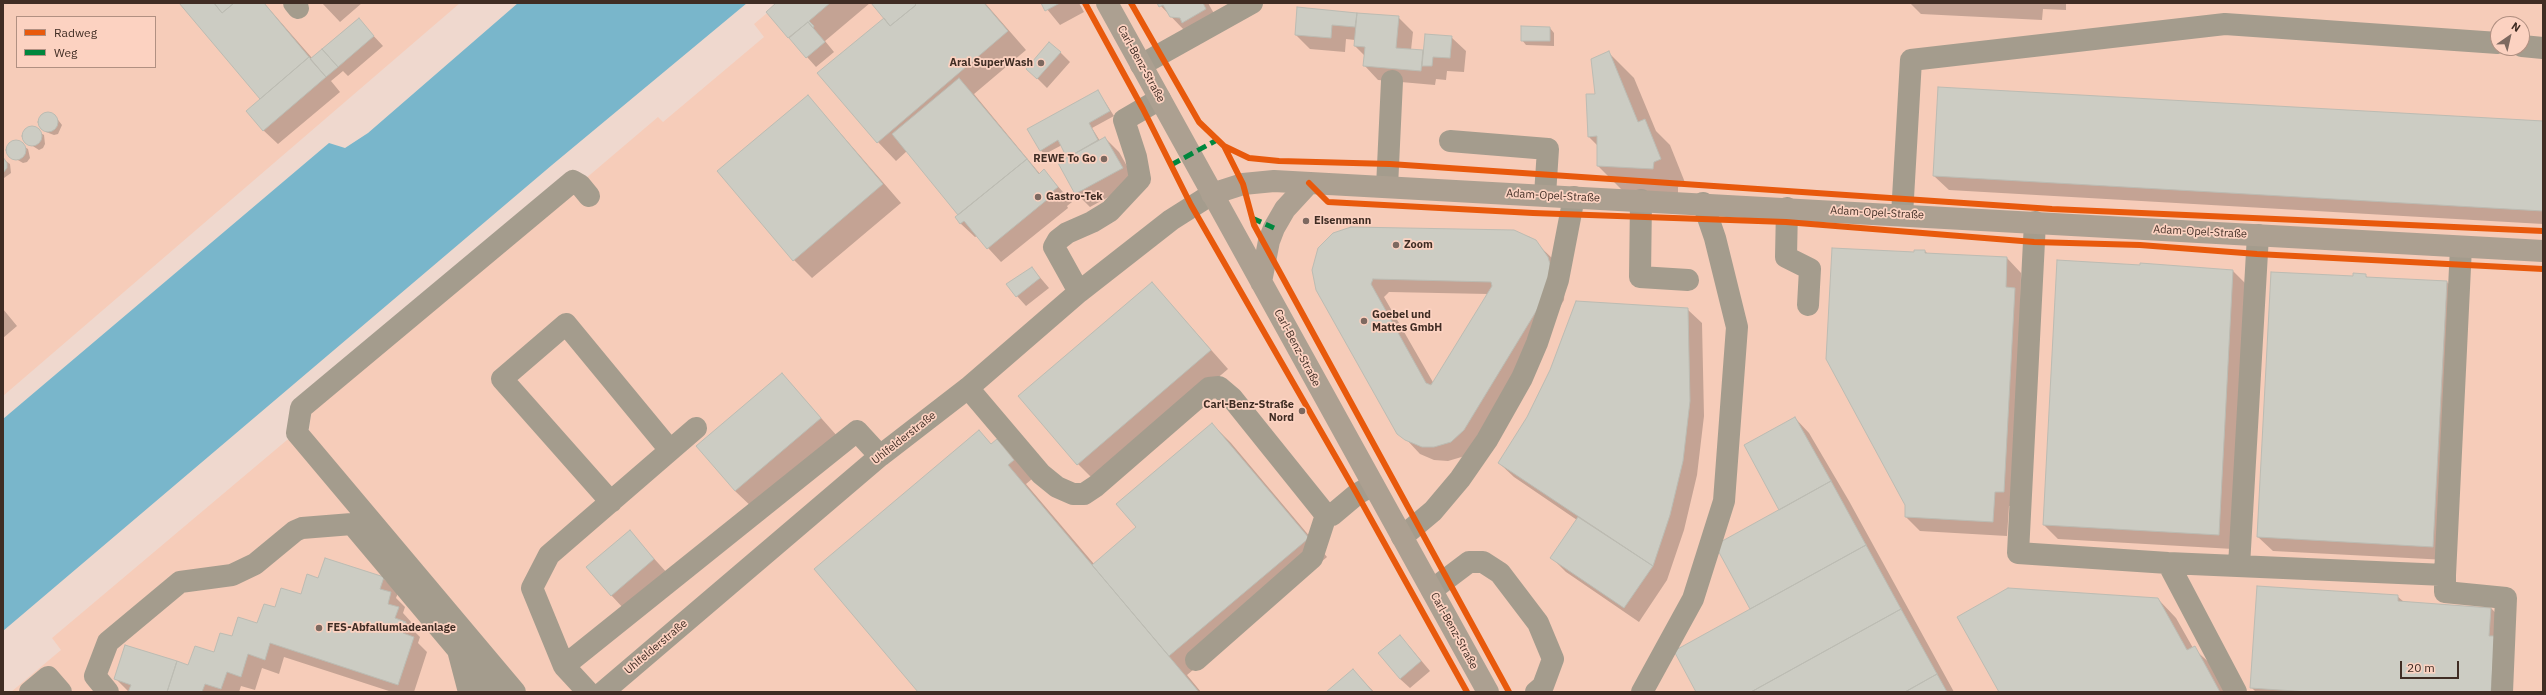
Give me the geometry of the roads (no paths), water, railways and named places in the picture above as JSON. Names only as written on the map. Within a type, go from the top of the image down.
[{"type":"main road","name":"Carl-Benz-Straße","points":[[1107,3],[1488,692]]},
{"type":"main road","name":"Adam-Opel-Straße","points":[[1212,194],[1243,184],[1258,182],[1308,183],[1703,203],[2543,251]]},
{"type":"main road","points":[[1261,282],[1269,241],[1274,228],[1285,209],[1308,183]]},
{"type":"street","points":[[1141,64],[1252,3]]},
{"type":"street","points":[[1902,215],[1911,60],[2224,24],[2490,42]]},
{"type":"street","points":[[2530,47],[2543,48]]},
{"type":"street","points":[[1387,187],[1392,81]]},
{"type":"street","points":[[1079,292],[1054,247],[1058,240],[1067,233],[1092,222],[1110,211],[1140,179],[1136,157],[1124,120],[1160,99]]},
{"type":"street","points":[[1450,141],[1548,149],[1545,195]]},
{"type":"street","points":[[515,692],[297,433],[302,408],[573,181],[580,185],[589,196]]},
{"type":"street","name":"Uhlfelderstraße","points":[[603,692],[880,456],[968,388],[1079,292],[1171,220],[1212,194]]},
{"type":"street","points":[[1402,537],[1432,511],[1460,479],[1488,440],[1522,378],[1537,343],[1558,280],[1574,197]]},
{"type":"street","points":[[1641,200],[1640,277],[1688,280]]},
{"type":"street","points":[[1642,692],[1693,599],[1724,501],[1738,327],[1715,238],[1703,203]]},
{"type":"street","points":[[1787,208],[1786,257],[1810,269],[1808,304]]},
{"type":"street","points":[[2035,222],[2018,553],[2168,563],[2445,575]]},
{"type":"street","points":[[2239,566],[2258,235]]},
{"type":"street","points":[[2461,247],[2445,592],[2506,598],[2502,692]]},
{"type":"street","points":[[611,502],[502,379],[566,324],[670,450]]},
{"type":"street","points":[[968,388],[1041,474],[1057,487],[1078,496],[1096,486],[1209,388],[1219,387],[1232,398],[1326,515]]},
{"type":"street","points":[[588,692],[564,666],[532,588],[549,555],[696,428]]},
{"type":"street","points":[[564,666],[857,431],[880,456]]},
{"type":"street","points":[[1326,515],[1332,515],[1357,494],[1373,485]]},
{"type":"street","points":[[1196,660],[1312,558],[1326,515]]},
{"type":"street","points":[[108,692],[95,676],[108,642],[180,582],[232,575],[254,564],[295,531],[302,528],[352,524],[493,692]]},
{"type":"street","points":[[1432,590],[1469,562],[1483,562],[1500,573],[1538,623],[1554,659],[1543,686],[1536,692]]},
{"type":"street","points":[[2168,563],[2236,692]]},
{"type":"street","points":[[458,650],[469,692]]},
{"type":"street","points":[[30,692],[48,677],[61,692]]},
{"type":"water","points":[[518,3],[747,3],[552,165],[3,631],[3,419],[329,143],[345,148],[368,133]]},
{"type":"place","name":"Aral SuperWash","points":[[1041,63]]},
{"type":"place","name":"REWE To Go","points":[[1104,159]]},
{"type":"place","name":"Gastro-Tek","points":[[1038,197]]},
{"type":"place","name":"Eisenmann","points":[[1306,221]]},
{"type":"place","name":"Zoom","points":[[1396,245]]},
{"type":"place","name":"Goebel und Mattes GmbH","points":[[1364,321]]},
{"type":"place","name":"Carl-Benz-Straße Nord","points":[[1302,411]]},
{"type":"place","name":"FES-Abfallumladeanlage","points":[[319,628]]}]
